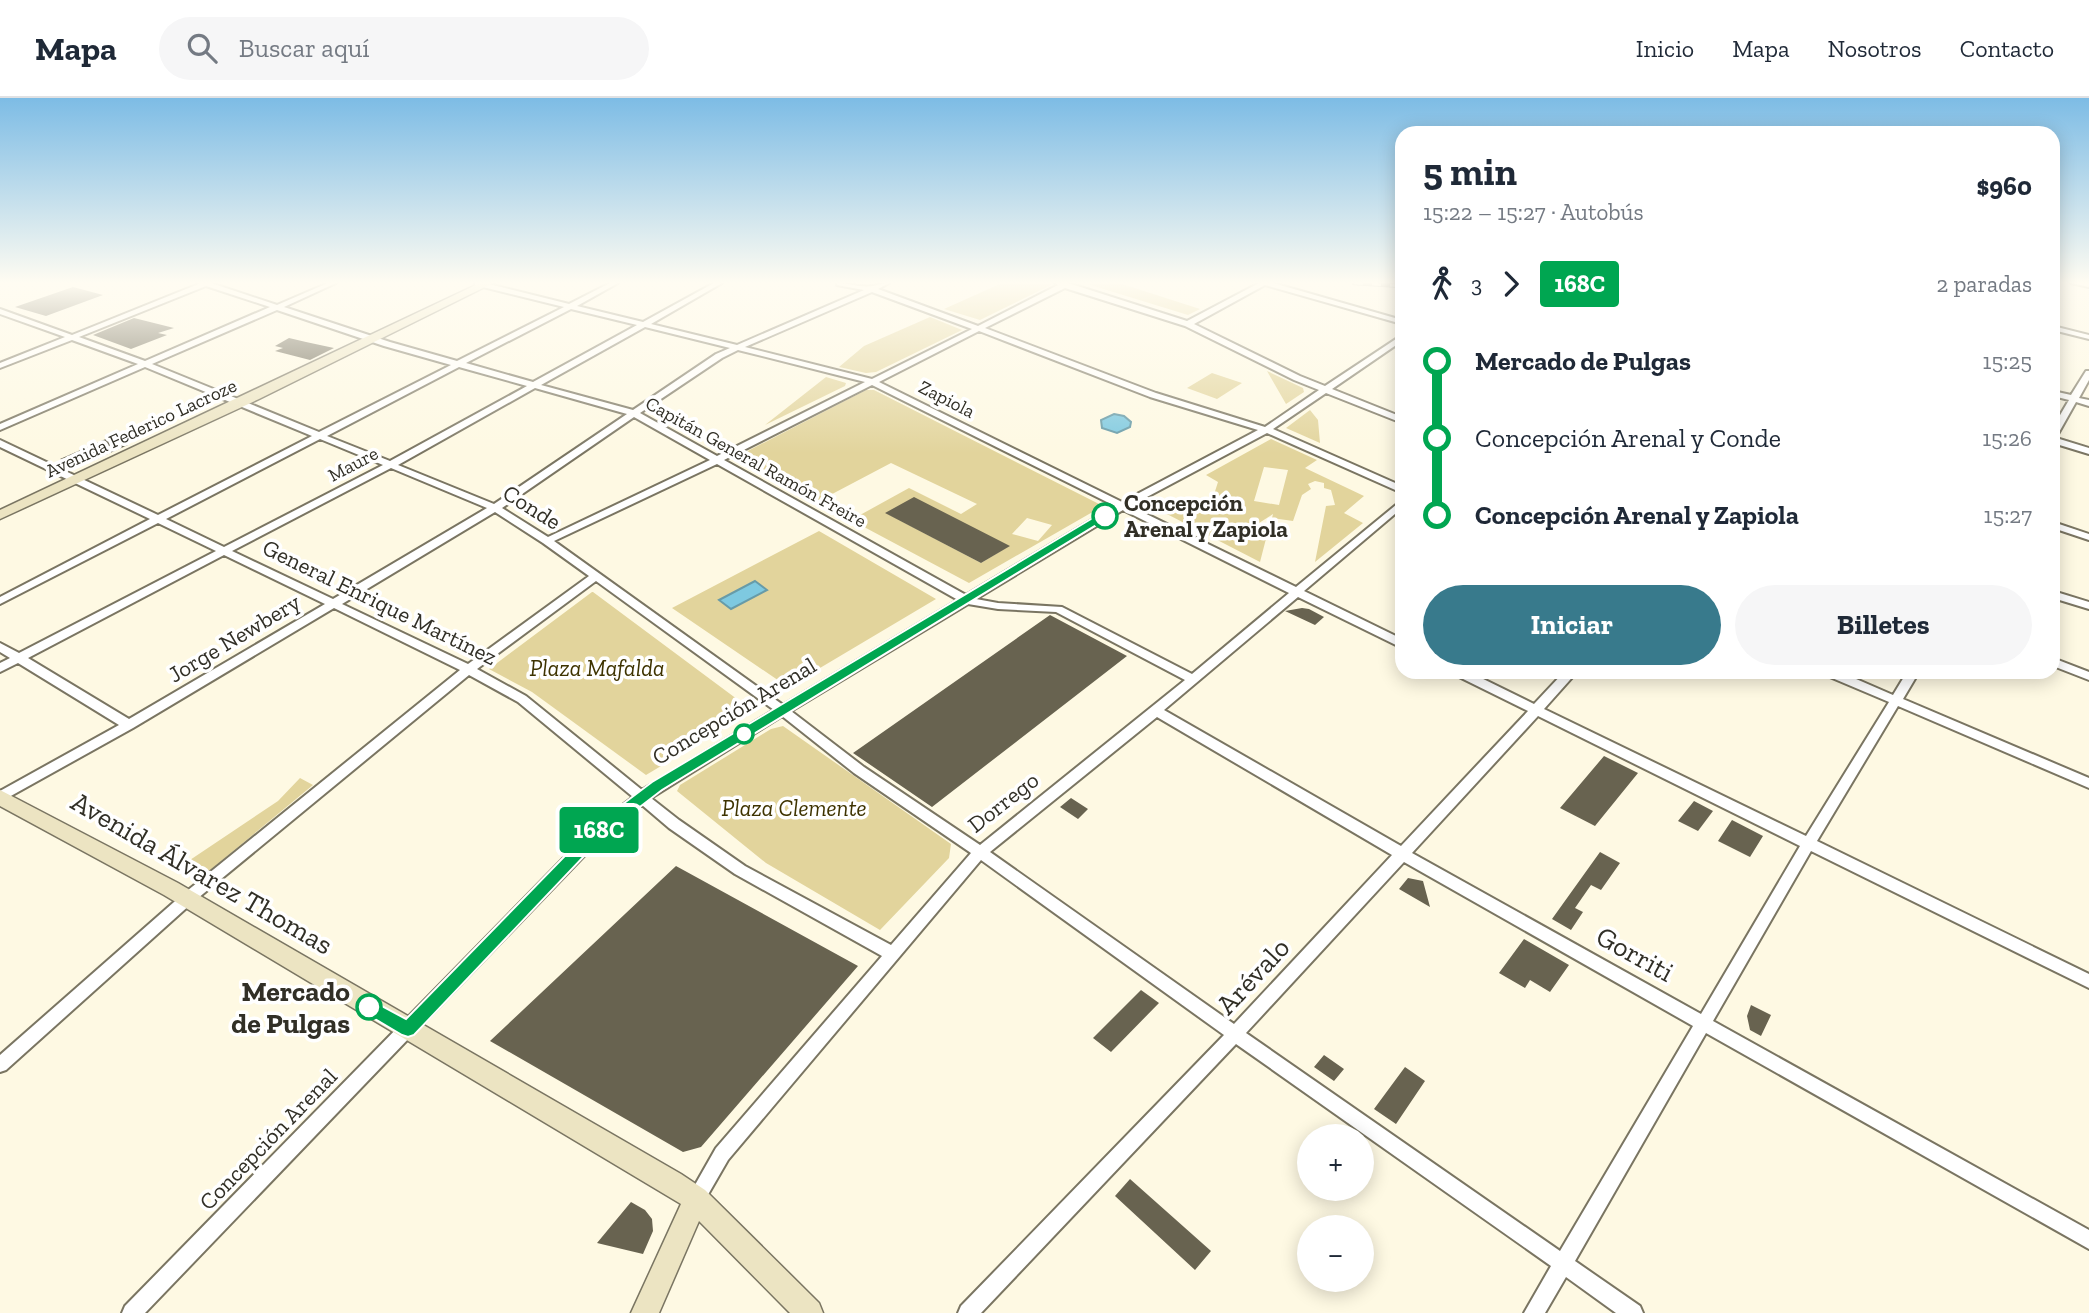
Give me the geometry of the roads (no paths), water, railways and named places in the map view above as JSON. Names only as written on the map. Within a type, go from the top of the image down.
[{"type":"main road","name":"Avenida Federico Lacroze","points":[[0,515],[370,340]]},
{"type":"main road","name":"Avenida Álvarez Thomas","points":[[0,797],[187,899],[696,1199],[809,1313]]},
{"type":"main road","points":[[645,1313],[696,1199]]},
{"type":"street","points":[[0,366],[68,340]]},
{"type":"street","name":"Conde","points":[[82,340],[495,508],[547,541],[782,710],[859,770],[980,852],[1633,1313]]},
{"type":"street","points":[[0,427],[201,340]]},
{"type":"street","name":"Capitán General Ramón Freire","points":[[374,340],[633,413],[966,600],[998,606],[1058,608],[1194,679]]},
{"type":"street","points":[[0,601],[504,340]]},
{"type":"street","name":"Maure","points":[[0,668],[390,465],[615,340]]},
{"type":"street","name":"Zapiola","points":[[705,340],[870,381],[1395,641]]},
{"type":"street","name":"Jorge Newbery","points":[[0,797],[495,508],[633,413],[734,347],[751,340]]},
{"type":"street","points":[[547,541],[718,460],[954,340]]},
{"type":"street","points":[[1009,340],[1153,395],[1266,430],[1395,487]]},
{"type":"street","points":[[1221,340],[1325,390],[1395,417]]},
{"type":"street","name":"Concepción Arenal","points":[[132,1313],[601,829],[641,797],[1122,506],[1266,430],[1395,342]]},
{"type":"street","points":[[2060,423],[2089,373]]},
{"type":"street","points":[[2060,395],[2089,403]]},
{"type":"street","points":[[2060,442],[2089,451]]},
{"type":"street","name":"General Enrique Martínez","points":[[0,443],[468,669],[522,699],[674,824],[740,870],[893,954]]},
{"type":"street","name":"Dorrego","points":[[696,1199],[722,1154],[980,852],[1156,711],[1395,509]]},
{"type":"street","points":[[2060,527],[2089,537]]},
{"type":"street","points":[[0,1065],[187,899],[468,669],[594,577]]},
{"type":"street","points":[[2060,596],[2089,606]]},
{"type":"street","points":[[0,648],[129,724]]},
{"type":"street","points":[[2060,665],[2089,676]]},
{"type":"street","points":[[1473,679],[2089,981]]},
{"type":"street","name":"Arévalo","points":[[968,1313],[1235,1034],[1565,679]]},
{"type":"street","points":[[1846,679],[2089,783]]},
{"type":"street","points":[[1534,1313],[1909,679]]},
{"type":"street","name":"Gorriti","points":[[1156,711],[1402,854],[2089,1240]]},
{"type":"water","points":[[1114,414],[1124,416],[1131,422],[1130,427],[1117,433],[1102,428],[1101,420]]},
{"type":"water","points":[[755,581],[767,590],[731,609],[719,600]]},
{"type":"place","name":"Concepción Arenal y Zapiola","points":[[1105,516]]},
{"type":"place","name":"Mercado de Pulgas","points":[[369,1007]]},
{"type":"park label","name":"Plaza Mafalda","points":[[597,668]]},
{"type":"park label","name":"Plaza Clemente","points":[[794,808]]}]
